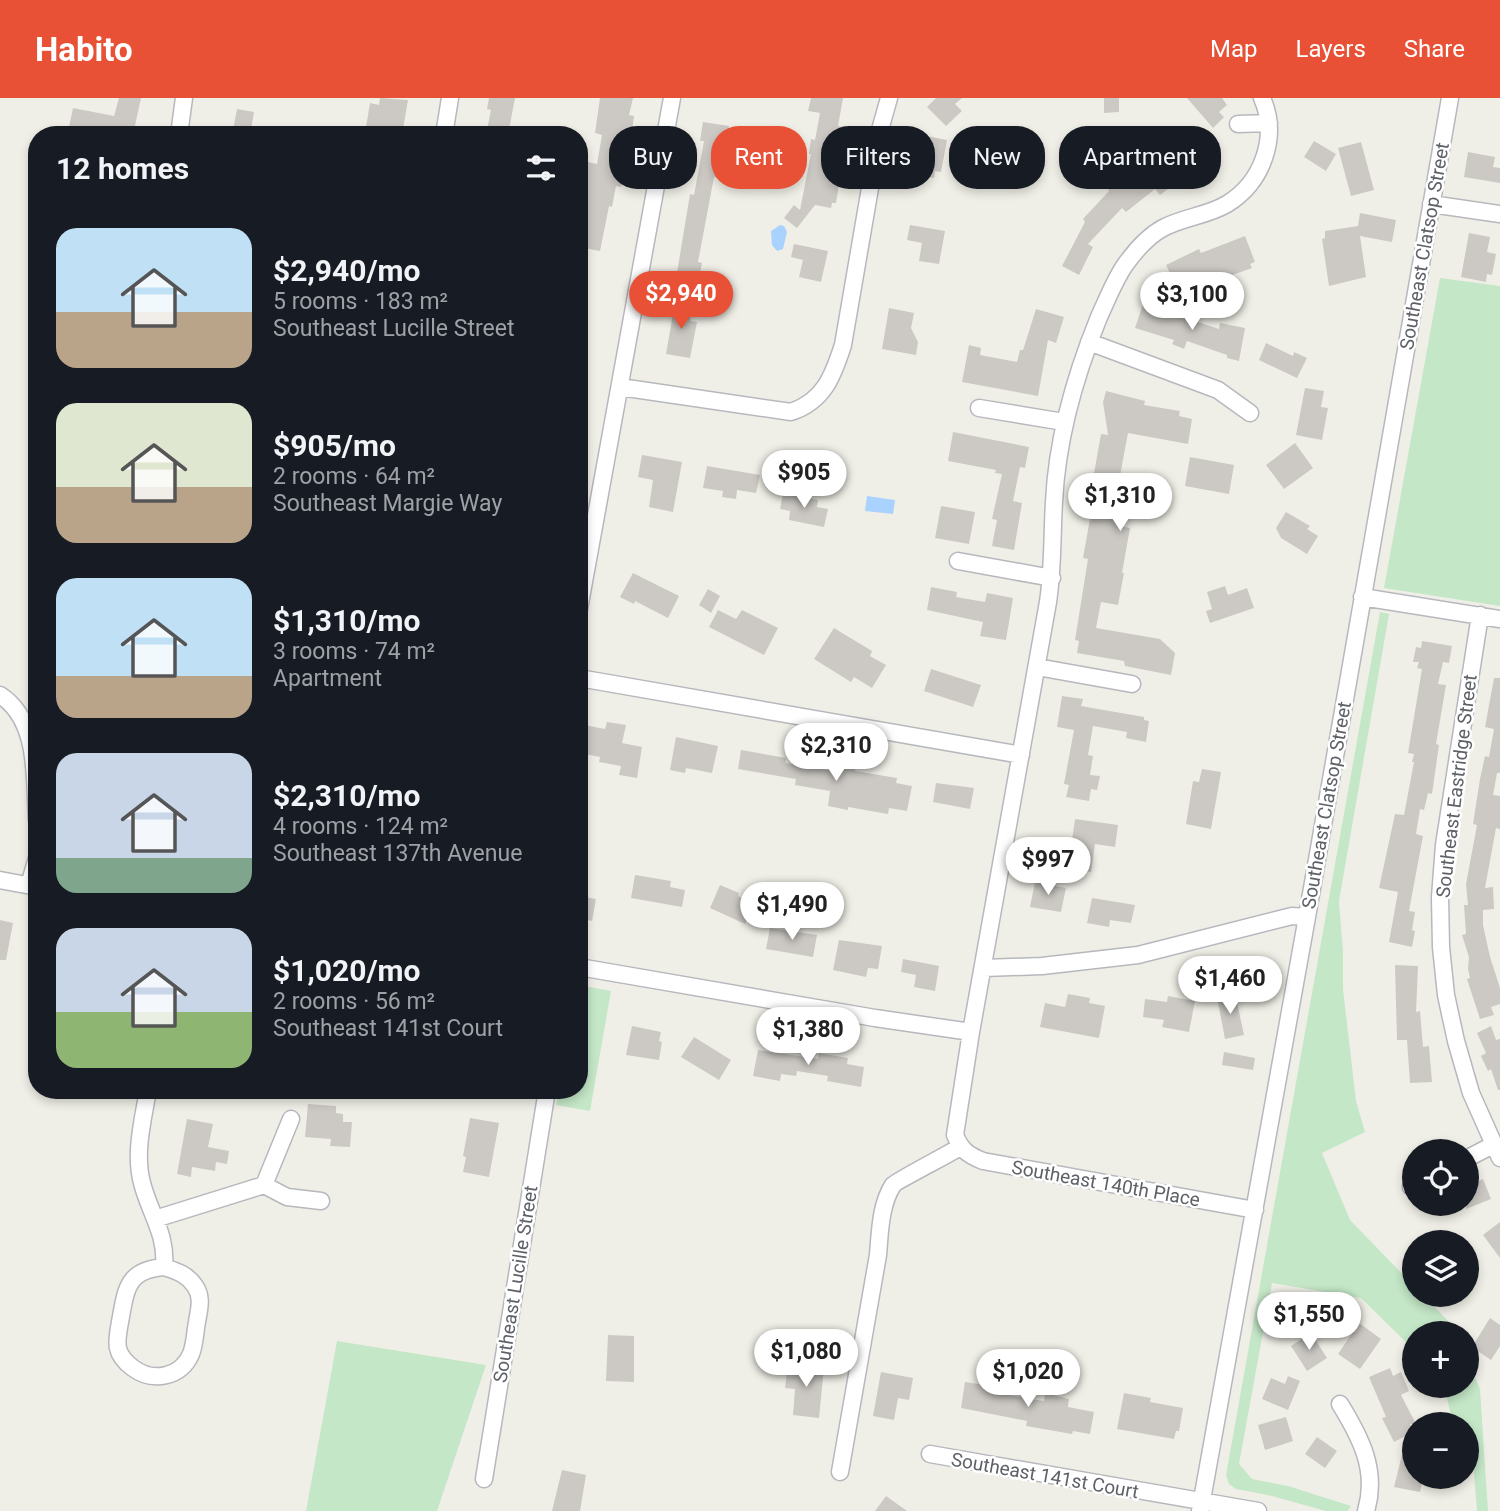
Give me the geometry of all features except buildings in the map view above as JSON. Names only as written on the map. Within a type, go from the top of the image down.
[{"type":"street","points":[[180,126],[184,98]]},
{"type":"street","points":[[445,126],[450,98]]},
{"type":"street","points":[[588,560],[672,98]]},
{"type":"street","points":[[620,387],[791,412],[806,407],[815,399],[834,376],[843,345],[880,130],[890,98]]},
{"type":"street","points":[[839,1472],[878,1255],[881,1224],[894,1183],[960,1147],[955,1135],[956,1118],[1052,578],[1054,501],[1065,422],[1075,382],[1110,292],[1141,245],[1160,229],[1226,205],[1255,178],[1269,143],[1269,123],[1262,98]]},
{"type":"street","name":"Southeast Clatsop Street","points":[[1201,1507],[1450,98]]},
{"type":"street","points":[[1238,124],[1269,123]]},
{"type":"street","points":[[1432,204],[1500,214]]},
{"type":"street","points":[[1089,342],[1218,390],[1250,413]]},
{"type":"street","points":[[979,408],[1065,422]]},
{"type":"street","points":[[958,561],[1052,578]]},
{"type":"street","points":[[1362,597],[1500,619]]},
{"type":"street","name":"Southeast Eastridge Street","points":[[1479,615],[1444,845],[1440,897],[1441,934],[1446,995],[1456,1041],[1471,1093],[1496,1152]]},
{"type":"street","points":[[1037,667],[1132,684]]},
{"type":"street","points":[[588,680],[1021,755]]},
{"type":"street","points":[[0,695],[7,699],[24,722],[28,734]]},
{"type":"street","points":[[0,880],[28,885]]},
{"type":"street","points":[[984,968],[1042,966],[1138,955],[1292,916],[1307,917]]},
{"type":"street","points":[[588,969],[971,1032]]},
{"type":"street","points":[[146,1099],[139,1143],[139,1163],[141,1182],[166,1250],[164,1267]]},
{"type":"street","name":"Southeast Lucille Street","points":[[484,1479],[546,1099]]},
{"type":"street","points":[[264,1185],[291,1119]]},
{"type":"street","name":"Southeast 140th Place","points":[[960,1147],[967,1154],[983,1161],[1255,1210]]},
{"type":"street","points":[[155,1219],[264,1185],[287,1197],[321,1201]]},
{"type":"street","points":[[164,1267],[184,1274],[195,1286],[201,1300],[191,1353],[184,1363],[174,1372],[162,1377],[147,1377],[123,1359],[116,1343],[126,1288],[147,1268],[164,1267]]},
{"type":"street","points":[[1340,1404],[1364,1446],[1370,1485],[1366,1511]]},
{"type":"street","name":"Southeast 141st Court","points":[[930,1454],[1201,1507],[1258,1511]]},
{"type":"green space","points":[[1440,278],[1500,286],[1500,606],[1384,588]]},
{"type":"green space","points":[[1380,612],[1389,614],[1339,901],[1343,989],[1356,1101],[1365,1132],[1322,1153],[1350,1220],[1402,1274],[1402,1307],[1435,1307],[1448,1321],[1402,1321],[1402,1338],[1361,1298],[1272,1283],[1239,1464],[1252,1479],[1288,1486],[1351,1506],[1348,1511],[1326,1511],[1236,1489],[1229,1484],[1226,1475]]},
{"type":"green space","points":[[588,987],[611,991],[590,1111],[556,1105],[557,1099],[588,1099]]},
{"type":"green space","points":[[337,1341],[486,1365],[437,1511],[306,1511]]},
{"type":"green space","points":[[1479,1387],[1488,1511],[1477,1511],[1475,1489],[1479,1489],[1479,1412],[1450,1412],[1447,1398],[1479,1398]]},
{"type":"water","points":[[780,225],[784,226],[787,232],[783,249],[777,251],[772,245],[771,231]]},
{"type":"water","points":[[867,496],[895,500],[893,514],[865,511]]}]
